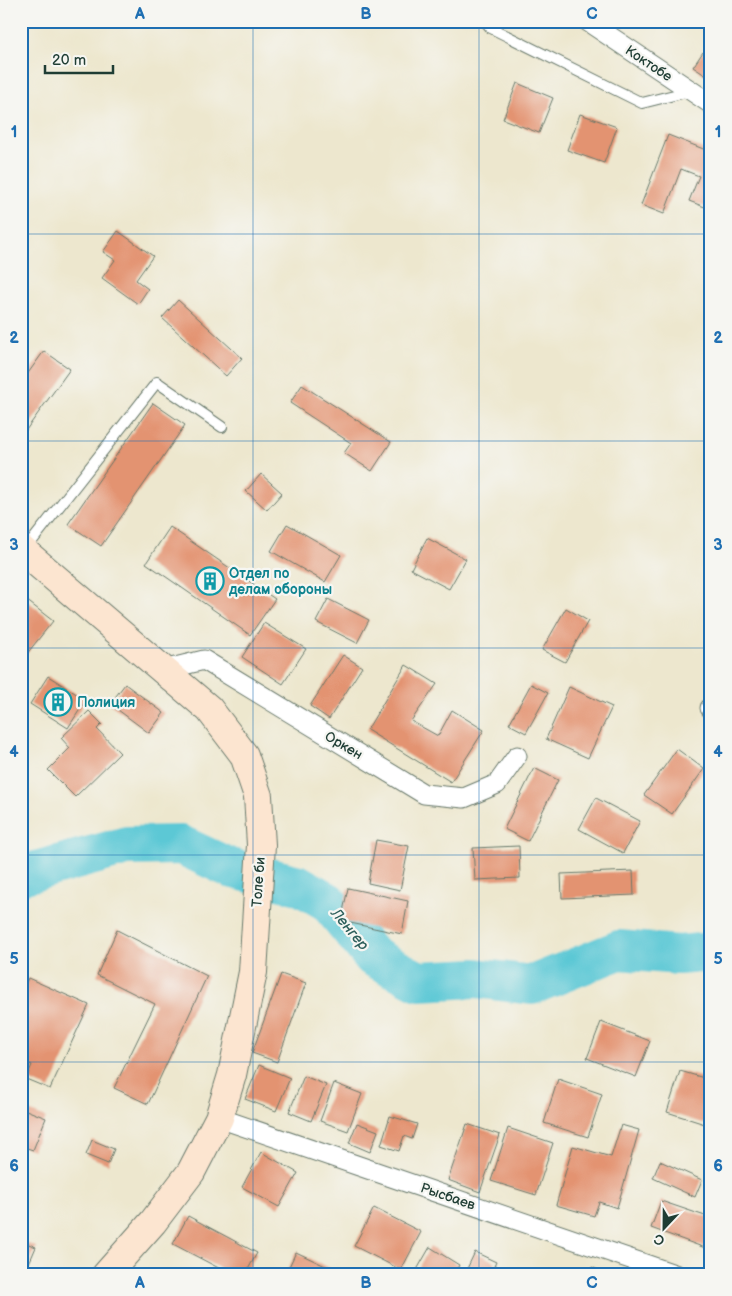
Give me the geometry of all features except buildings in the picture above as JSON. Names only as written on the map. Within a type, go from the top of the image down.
[{"type":"main road","name":"Толе би","points":[[23,550],[209,709],[244,755],[258,796],[261,845],[253,972],[232,1076],[219,1118],[191,1172],[113,1273]]},
{"type":"street","name":"Коктобе","points":[[587,21],[711,104]]},
{"type":"street","name":"Оркен","points":[[163,670],[204,660],[424,794],[464,798],[498,784],[517,756]]},
{"type":"street","name":"Рысбаев","points":[[219,1118],[677,1275]]},
{"type":"lane","points":[[485,21],[490,28],[642,103],[691,91]]},
{"type":"lane","points":[[23,550],[157,382],[222,427]]},
{"type":"waterway","name":"Ленгер","points":[[21,875],[127,846],[181,845],[230,868],[299,885],[328,902],[373,957],[419,981],[476,978],[532,985],[619,950],[679,955],[711,952]]},
{"type":"place","name":"Отдел по делам обороны","points":[[210,581]]},
{"type":"place","name":"Полиция","points":[[58,702]]}]
